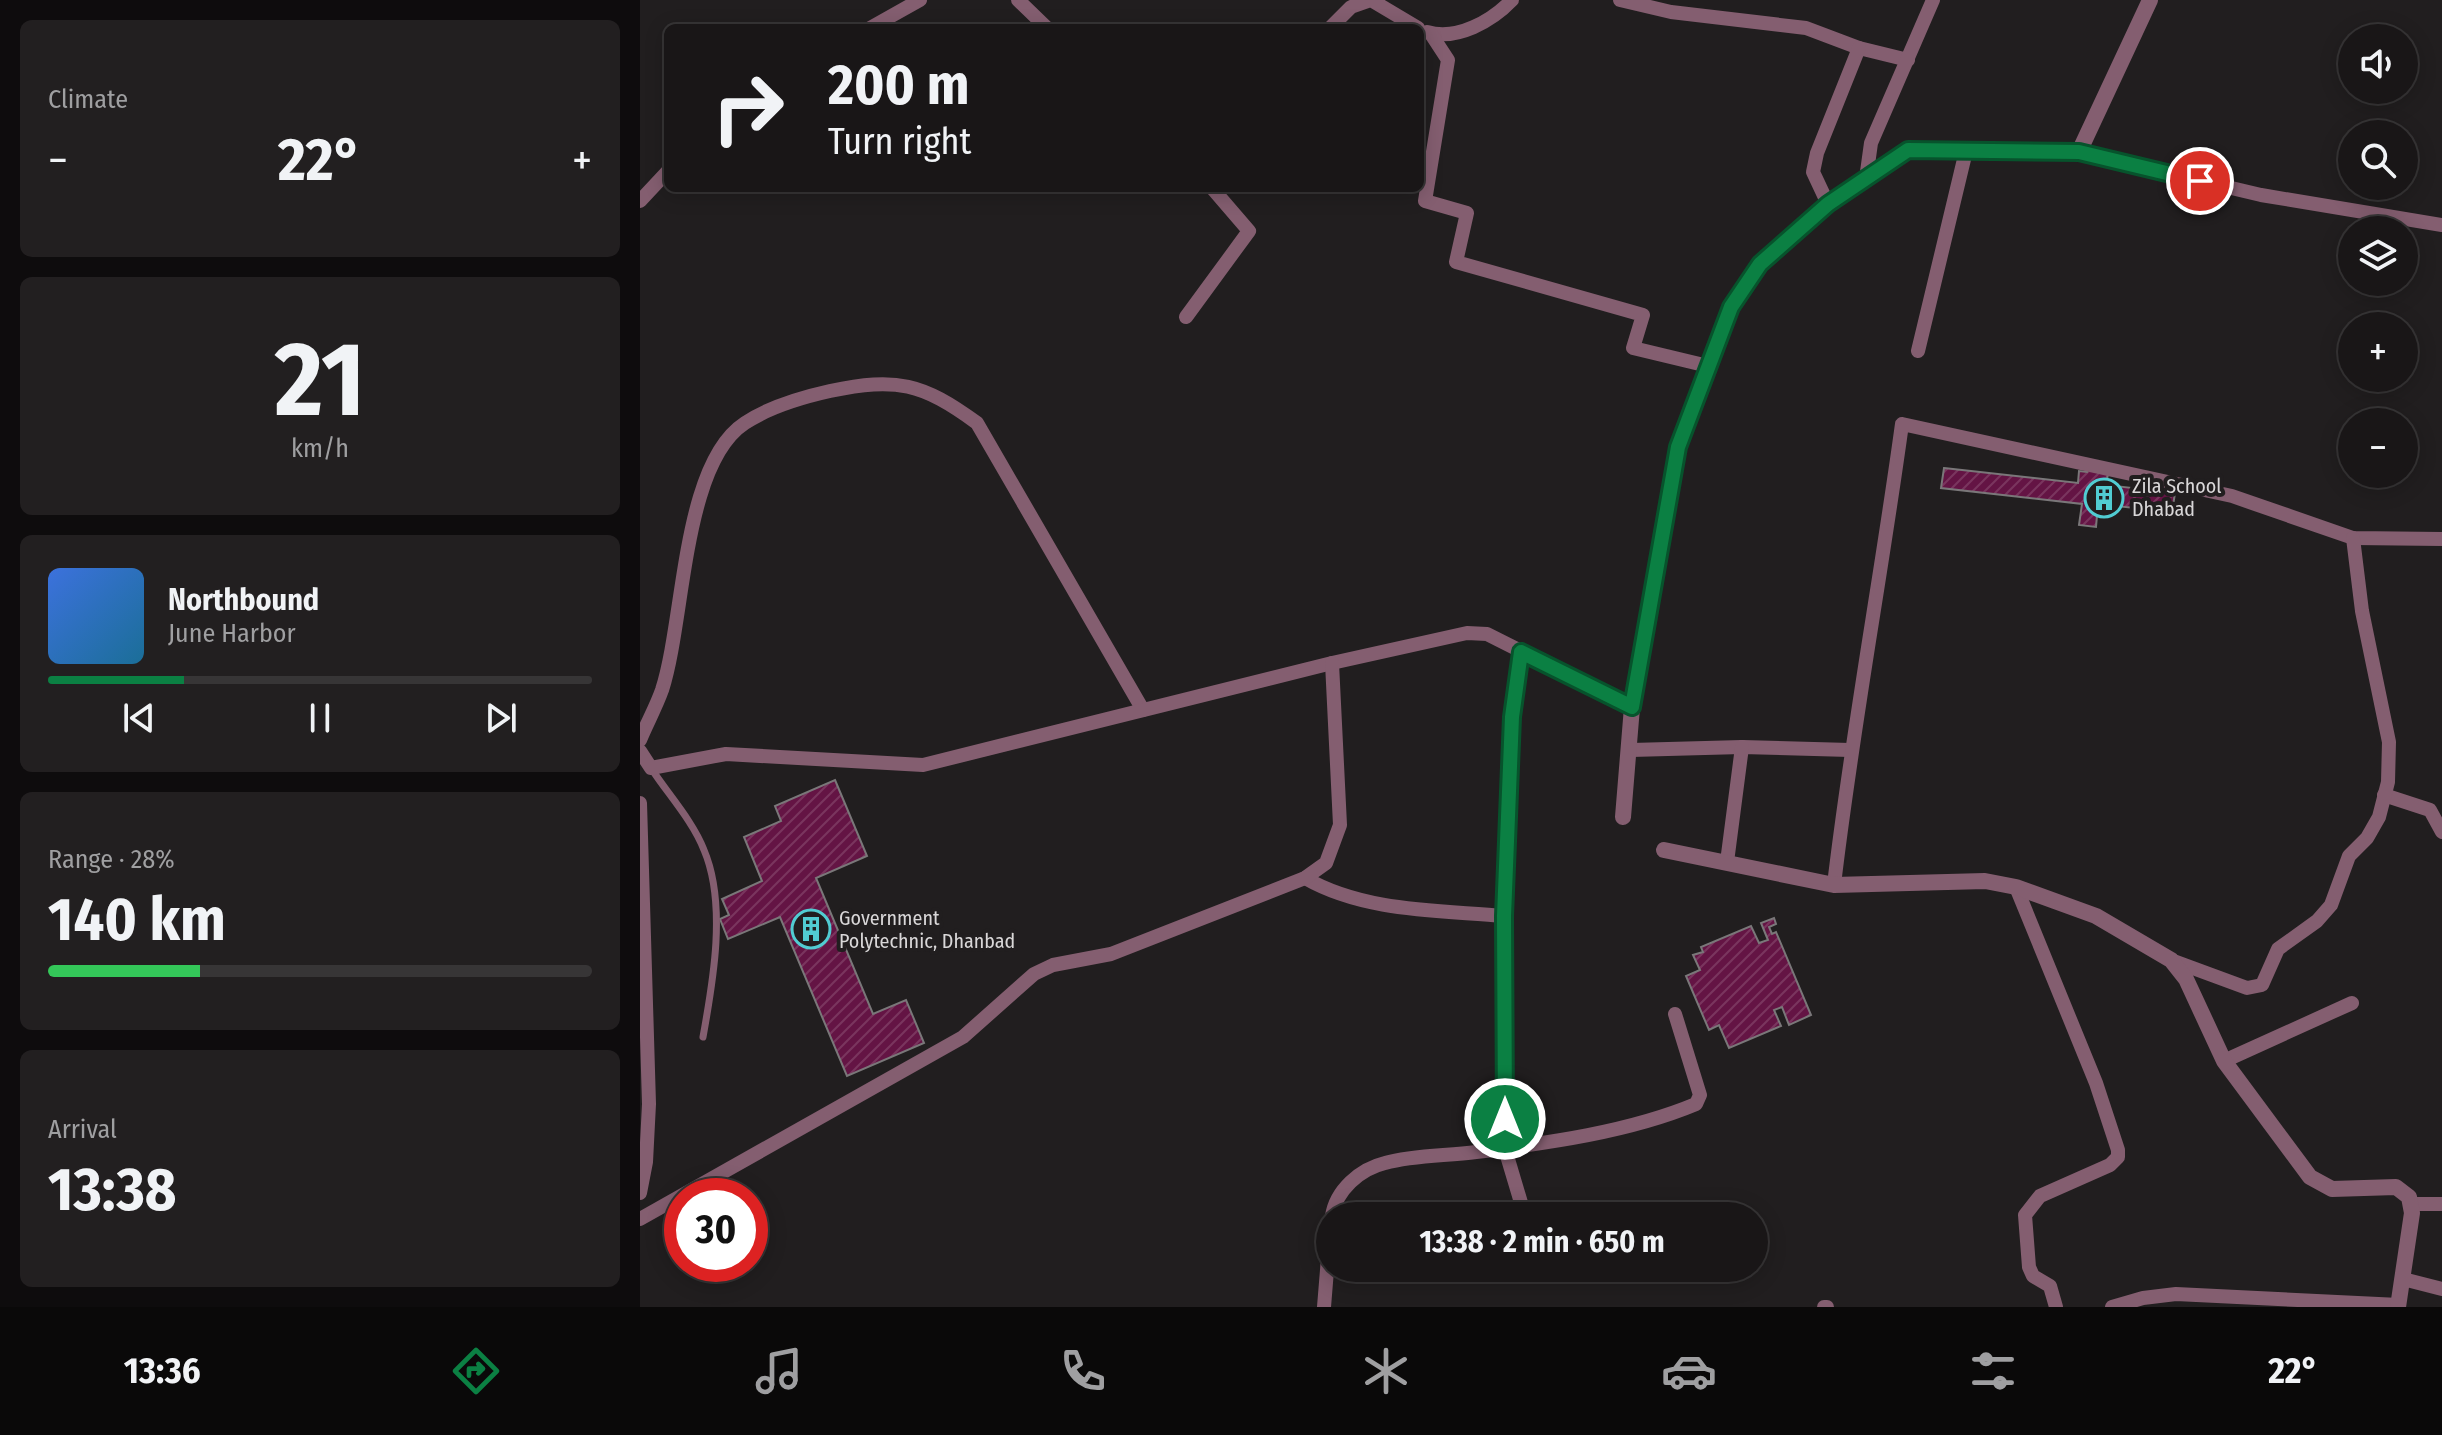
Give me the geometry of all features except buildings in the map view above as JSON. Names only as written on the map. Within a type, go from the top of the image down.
[{"type":"street","points":[[877,24],[920,0]]},
{"type":"street","points":[[1018,0],[1043,24]]},
{"type":"street","points":[[1334,24],[1351,7],[1371,0],[1413,24]]},
{"type":"street","points":[[1424,30],[1460,32],[1482,23],[1512,0]]},
{"type":"street","points":[[1620,0],[1671,12],[1806,28],[1859,48],[1908,60]]},
{"type":"street","points":[[1866,179],[1871,143],[1933,0]]},
{"type":"street","points":[[2079,152],[2150,0]]},
{"type":"street","points":[[1424,31],[1448,60],[1425,201],[1467,213],[1456,262],[1643,315],[1633,348],[1708,366]]},
{"type":"street","points":[[1828,204],[1813,172],[1859,48]]},
{"type":"street","points":[[1623,817],[1631,750],[1632,707],[1678,447],[1731,307],[1760,264],[1828,204],[1908,150],[2079,152],[2261,195],[2442,225]]},
{"type":"street","points":[[1918,351],[1966,151]]},
{"type":"street","points":[[640,201],[664,175]]},
{"type":"street","points":[[1186,317],[1249,231],[1215,192]]},
{"type":"street","points":[[640,740],[662,689],[699,494],[713,458],[744,423],[808,396],[871,383],[897,383],[942,398],[977,423],[1143,710]]},
{"type":"street","points":[[1834,885],[1850,750],[1879,590],[1902,424],[2232,496],[2353,538],[2442,539]]},
{"type":"street","points":[[1664,850],[1834,885],[1950,880],[2016,887],[2096,916],[2171,960],[2247,988],[2262,985],[2278,949],[2317,921],[2331,905],[2349,856],[2367,838],[2384,795],[2389,742],[2362,611],[2353,538]]},
{"type":"street","points":[[640,751],[651,768],[726,754],[923,765],[1332,663],[1467,633],[1487,634],[1632,707]]},
{"type":"street","points":[[1521,652],[1512,717],[1504,916],[1505,1149],[1521,1202]]},
{"type":"street","points":[[640,1219],[963,1037],[1034,974],[1053,965],[1111,954],[1305,878],[1326,863],[1340,825],[1332,663]]},
{"type":"street","points":[[1631,750],[1742,747],[1850,750]]},
{"type":"street","points":[[1727,862],[1742,747]]},
{"type":"street","points":[[2384,795],[2430,810],[2442,832]]},
{"type":"street","points":[[640,803],[649,1104],[646,1162],[640,1193]]},
{"type":"street","points":[[1305,878],[1328,891],[1385,905],[1504,916]]},
{"type":"street","points":[[2016,887],[2096,1083],[2118,1150],[2118,1157],[2110,1165],[2040,1196],[2025,1215],[2029,1267],[2033,1276],[2050,1286],[2056,1307]]},
{"type":"street","points":[[2112,1307],[2143,1298],[2176,1294],[2399,1306],[2412,1204],[2404,1191],[2396,1187],[2332,1189],[2321,1185],[2286,1146],[2224,1061],[2186,979],[2171,960]]},
{"type":"street","points":[[2224,1061],[2352,1003]]},
{"type":"street","points":[[1336,1202],[1359,1175],[1384,1163],[1505,1149],[1661,1119],[1696,1104],[1700,1095],[1675,1014]]},
{"type":"street","points":[[2412,1204],[2442,1204]]},
{"type":"street","points":[[2403,1279],[2442,1289]]},
{"type":"street","points":[[1324,1307],[1326,1282]]},
{"type":"lane","points":[[651,768],[704,849],[712,886],[716,966],[703,1037]]},
{"type":"place","name":"Zila School Dhabad","points":[[2104,498]]},
{"type":"place","name":"Government Polytechnic, Dhanbad","points":[[811,929]]},
{"type":"route","points":[[1505,1119],[1504,916],[1508,879],[1512,717],[1521,652],[1632,707],[1678,447],[1731,307],[1760,264],[1828,204],[1908,150],[2079,152],[2200,181]]}]
